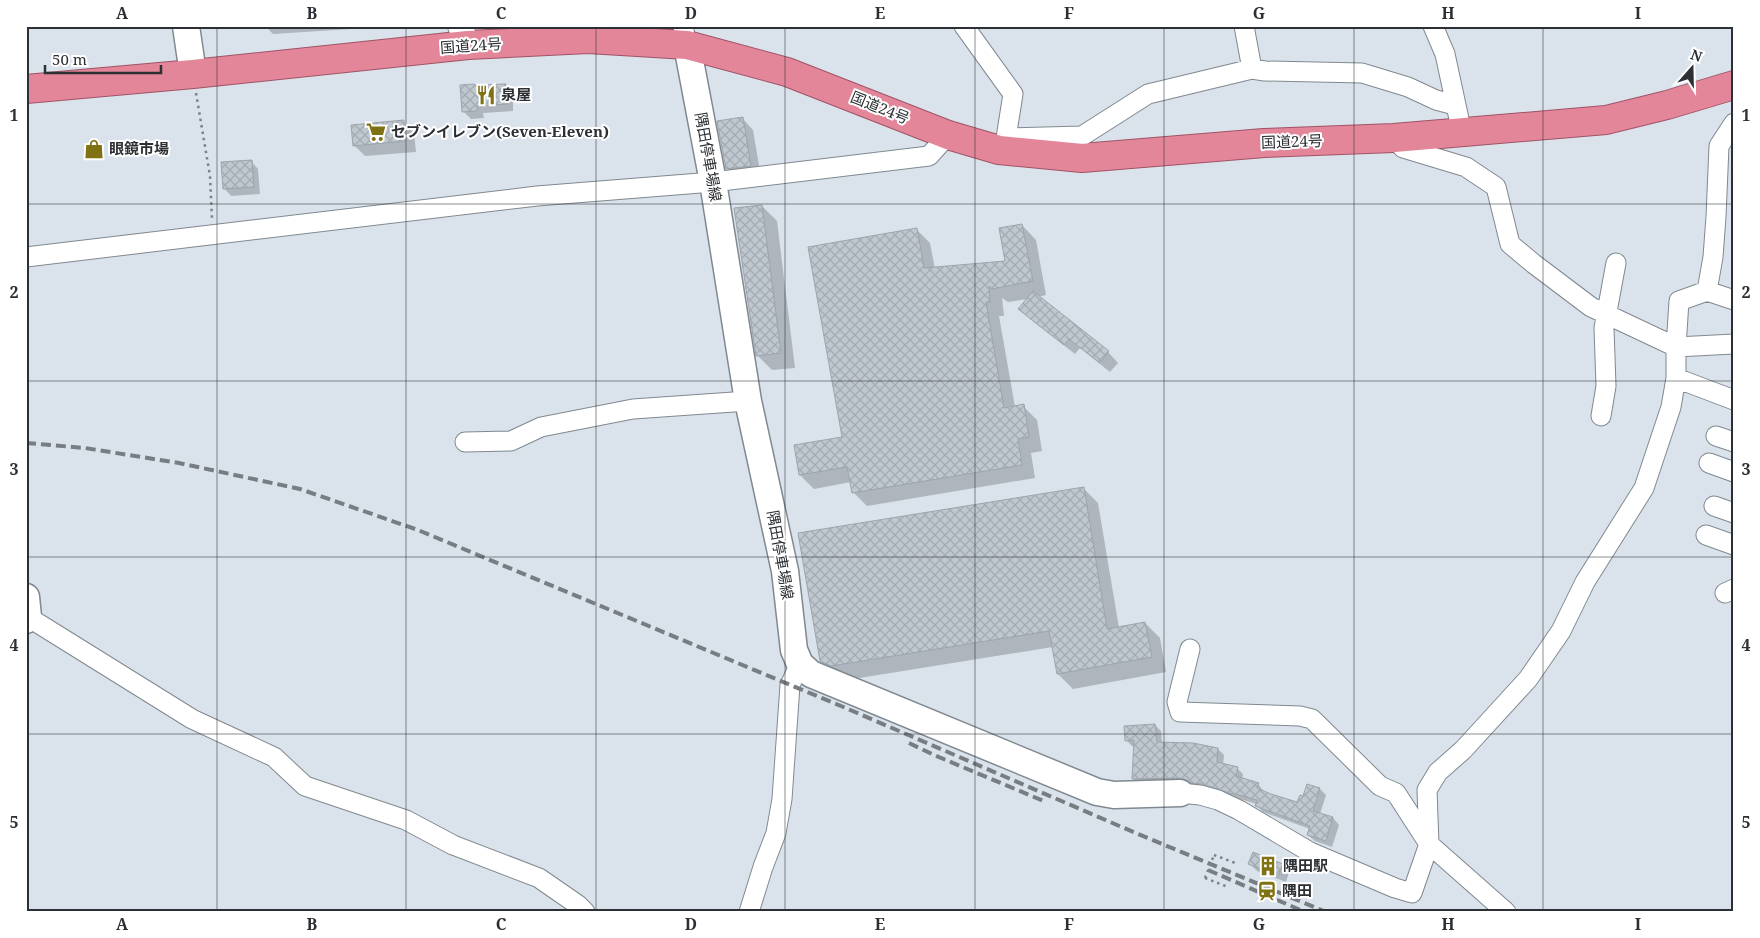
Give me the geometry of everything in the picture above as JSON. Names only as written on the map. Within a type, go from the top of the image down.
[{"type":"highway","name":"国道24号","points":[[26,89],[193,74],[466,33],[588,38],[685,35],[787,72],[948,135],[1082,158],[1264,143],[1394,138],[1606,120],[1667,105],[1734,85]]},
{"type":"main road","points":[[186,26],[193,74]]},
{"type":"main road","name":"隅田停車場線","points":[[685,35],[713,182],[748,401],[775,518],[785,571],[794,650],[800,664]]},
{"type":"main road","points":[[800,664],[811,674],[1097,792],[1114,795],[1180,793]]},
{"type":"street","points":[[964,26],[1013,94],[1003,144],[1082,136],[1148,94],[1252,69],[1362,73],[1408,87],[1436,100],[1455,105]]},
{"type":"street","points":[[1244,26],[1252,69]]},
{"type":"street","points":[[1434,26],[1445,54],[1462,133]]},
{"type":"street","points":[[1707,291],[1713,257],[1719,146],[1734,123]]},
{"type":"street","points":[[26,257],[537,196],[713,182],[929,156],[948,135]]},
{"type":"street","points":[[1394,138],[1403,148],[1466,167],[1496,187],[1510,244],[1591,307],[1676,347],[1734,344]]},
{"type":"street","points":[[1602,416],[1606,386],[1604,328],[1616,263]]},
{"type":"street","points":[[1180,793],[1200,795],[1218,800],[1239,810],[1310,852],[1395,888],[1412,892],[1429,844],[1427,790],[1438,772],[1463,750],[1528,679],[1561,631],[1585,582],[1644,488],[1671,407],[1676,378],[1679,301],[1707,291],[1734,300]]},
{"type":"street","points":[[1676,378],[1734,400]]},
{"type":"street","points":[[465,442],[511,440],[541,427],[633,409],[748,401]]},
{"type":"street","points":[[1709,463],[1734,472]]},
{"type":"street","points":[[1714,506],[1734,513]]},
{"type":"street","points":[[1706,535],[1734,545]]},
{"type":"street","points":[[27,611],[192,718],[274,757],[305,786],[406,820],[453,845],[539,878],[585,912]]},
{"type":"street","points":[[1190,649],[1177,702],[1180,712],[1300,716],[1312,719],[1380,786],[1396,793],[1429,844],[1506,912]]},
{"type":"street","points":[[749,912],[776,833],[782,798],[790,685],[800,664]]},
{"type":"path","points":[[193,74],[210,176],[214,236]]},
{"type":"path","points":[[1228,887],[1205,878],[1214,854],[1238,864]]},
{"type":"building","points":[[506,84],[507,104],[477,106],[477,111],[462,112],[460,85]]},
{"type":"building","points":[[743,117],[751,166],[726,169],[717,121]]},
{"type":"building","points":[[404,120],[405,141],[353,146],[351,125]]},
{"type":"building","points":[[252,160],[254,187],[223,189],[221,162]]},
{"type":"building","points":[[762,205],[781,353],[756,356],[734,208]]},
{"type":"building","points":[[1022,224],[1033,281],[992,289],[989,286],[990,302],[986,302],[1004,408],[1024,404],[1029,437],[1018,439],[1022,465],[852,493],[847,467],[799,475],[794,445],[842,437],[808,247],[917,228],[924,268],[1005,261],[999,228]]},
{"type":"building","points":[[1033,291],[1109,351],[1100,363],[1069,339],[1064,345],[1018,309]]},
{"type":"building","points":[[1084,487],[1107,629],[1145,622],[1152,657],[1057,674],[1049,631],[831,666],[820,661],[798,533]]},
{"type":"building","points":[[1155,724],[1157,742],[1193,743],[1218,748],[1217,762],[1238,767],[1236,776],[1259,783],[1257,788],[1271,794],[1297,802],[1300,795],[1303,796],[1307,784],[1320,788],[1313,811],[1333,817],[1326,841],[1307,835],[1310,826],[1255,806],[1257,800],[1203,784],[1190,783],[1180,778],[1132,779],[1134,740],[1125,741],[1124,726]]},
{"type":"building","name":"隅田駅","points":[[1253,852],[1283,864],[1278,876],[1248,864]]},
{"type":"railway","points":[[26,443],[85,448],[179,463],[300,489],[418,530],[841,706],[1138,834],[1326,912]]},
{"type":"railway","points":[[909,743],[1046,802]]},
{"type":"railway","points":[[1208,870],[1305,912]]},
{"type":"place","name":"泉屋","points":[[486,95]]},
{"type":"place","name":"セブンイレブン(Seven-Eleven)","points":[[376,132]]},
{"type":"place","name":"眼鏡市場","points":[[94,149]]},
{"type":"place","name":"隅田駅","points":[[1268,866]]},
{"type":"place","name":"隅田","points":[[1267,891]]}]
